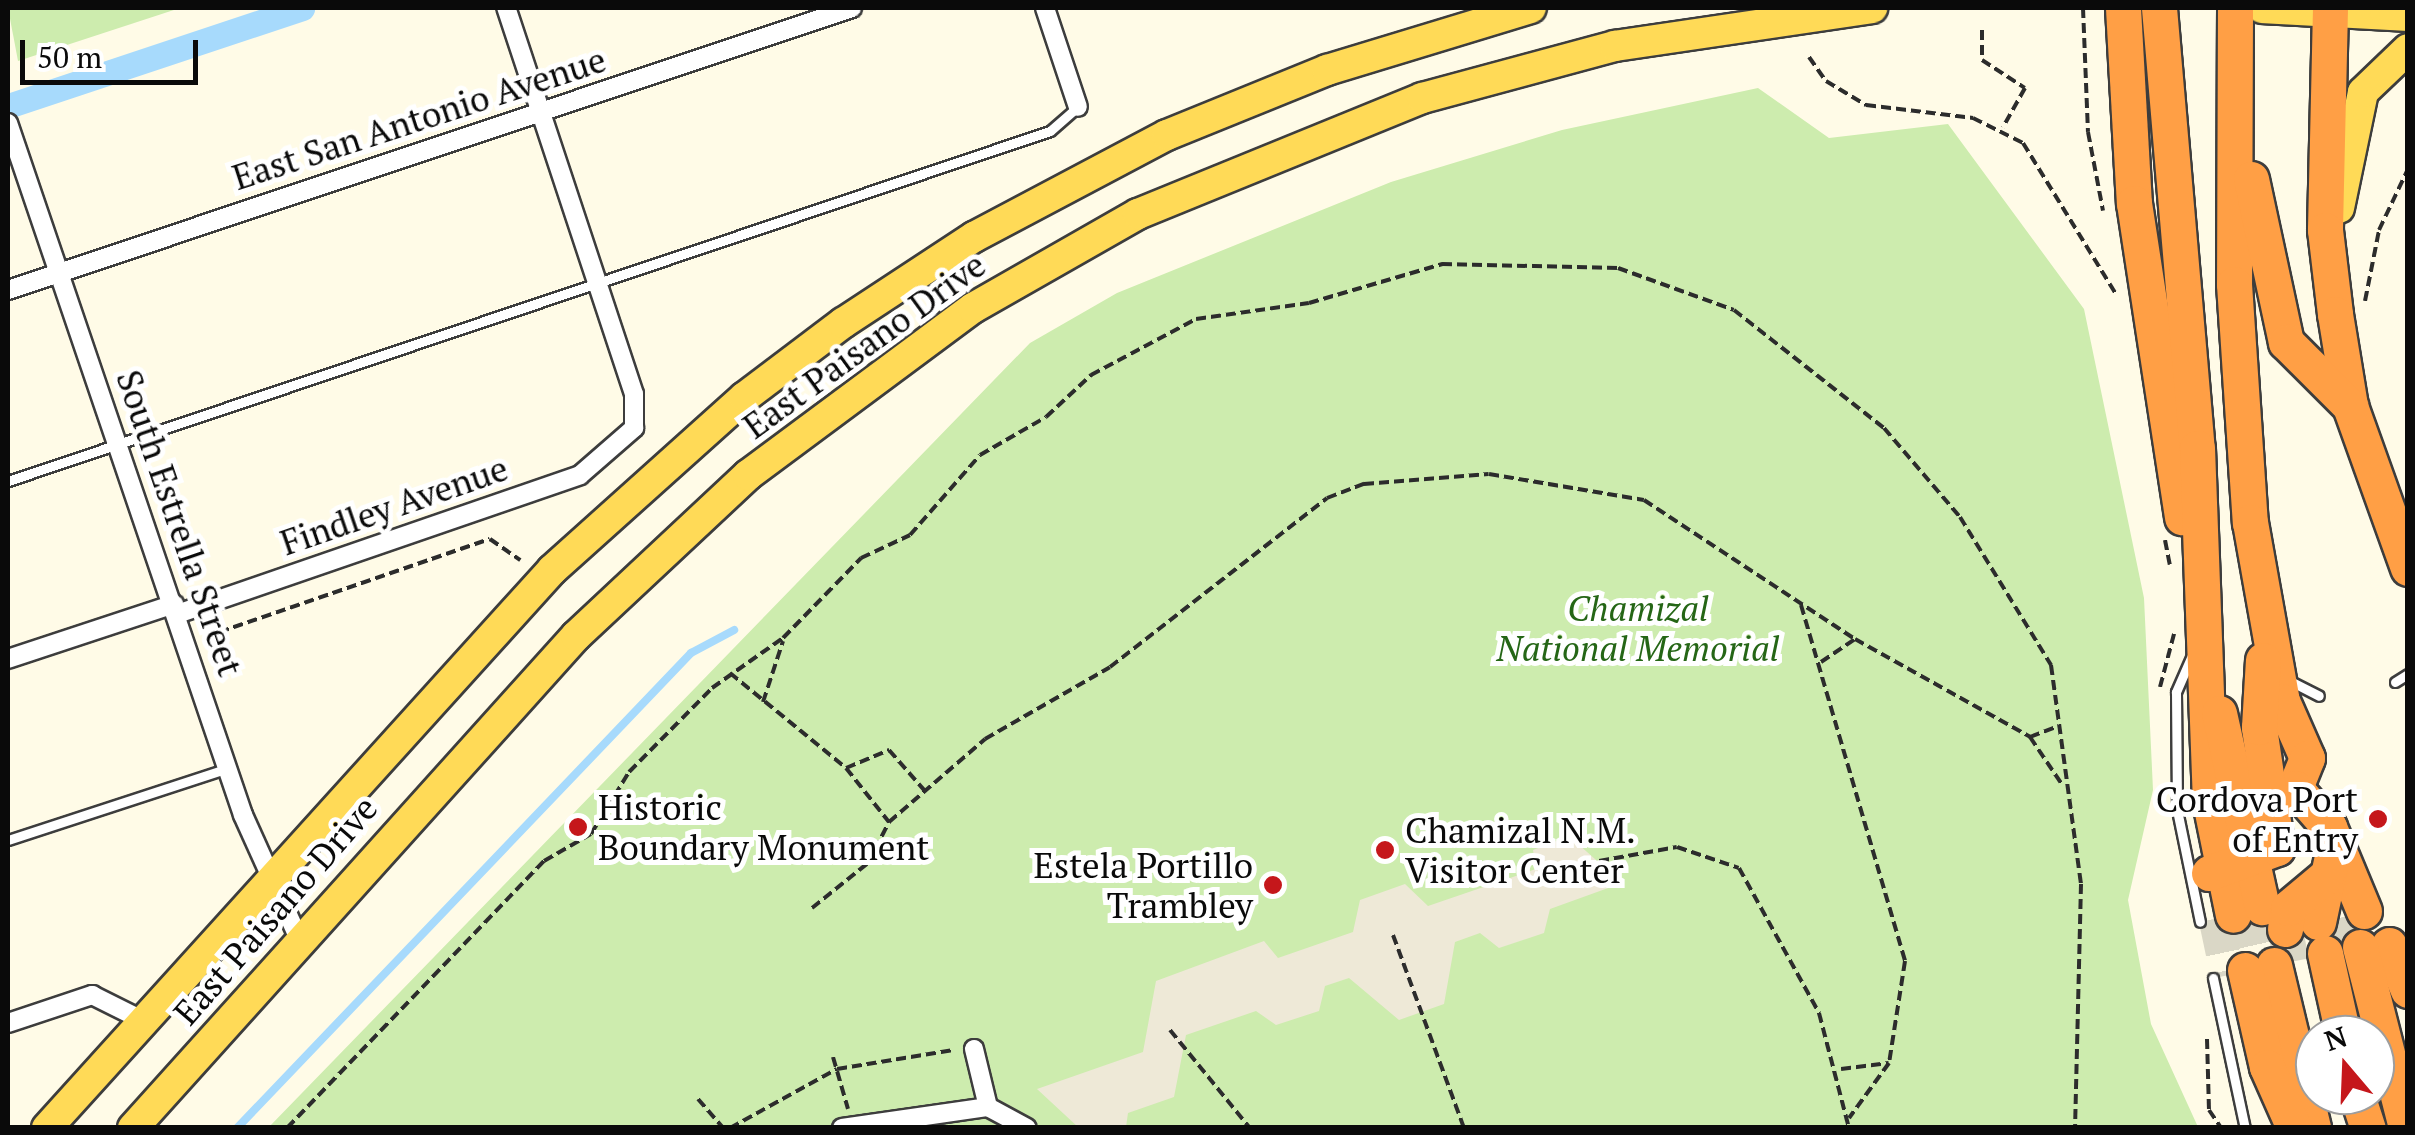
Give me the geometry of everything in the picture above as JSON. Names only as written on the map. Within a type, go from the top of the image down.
[{"type":"highway","points":[[2123,8],[2137,222],[2189,632],[2219,713],[2232,867]]},
{"type":"highway","points":[[2159,8],[2197,448],[2185,587]]},
{"type":"highway","points":[[2235,8],[2243,434],[2268,622],[2306,758],[2298,798],[2299,929],[2314,1128]]},
{"type":"highway","points":[[2330,10],[2331,270],[2350,406],[2404,545]]},
{"type":"highway","points":[[2234,81],[2286,342],[2350,406]]},
{"type":"highway","points":[[2232,867],[2279,840],[2259,727],[2268,622]]},
{"type":"highway","points":[[2204,674],[2195,757],[2232,867],[2299,929],[2408,1076]]},
{"type":"highway","points":[[2299,929],[2408,990]]},
{"type":"highway","points":[[2299,929],[2323,1015]]},
{"type":"highway","points":[[2299,929],[2335,1015]]},
{"type":"highway","points":[[2299,929],[2350,1015]]},
{"type":"highway","points":[[2299,929],[2310,1015]]},
{"type":"highway","points":[[2280,1117],[2255,1104],[2299,929]]},
{"type":"highway","points":[[2299,929],[2406,1128]]},
{"type":"main road","name":"East Paisano Drive","points":[[47,1128],[552,570],[843,323],[974,237],[1167,135],[1328,70],[1530,8]]},
{"type":"main road","name":"East Paisano Drive","points":[[134,1128],[429,791],[687,530],[972,308],[1138,214],[1342,126],[1616,46],[1794,12],[1872,8]]},
{"type":"main road","points":[[2273,8],[2408,16]]},
{"type":"main road","points":[[2331,270],[2353,118],[2363,92],[2408,49]]},
{"type":"street","points":[[506,8],[598,283]]},
{"type":"street","name":"East San Antonio Avenue","points":[[8,290],[852,8]]},
{"type":"street","points":[[1045,8],[1078,106]]},
{"type":"street","name":"South Estrella Street","points":[[10,132],[268,881],[300,939]]},
{"type":"street","name":"Findley Avenue","points":[[8,659],[176,609],[580,475],[625,444],[634,394],[598,283]]},
{"type":"street","points":[[8,1022],[92,995],[142,1020]]},
{"type":"street","points":[[974,1049],[988,1106]]},
{"type":"street","points":[[848,1125],[988,1106],[1027,1128]]},
{"type":"lane","points":[[8,481],[1050,131],[1078,106]]},
{"type":"lane","points":[[2189,632],[2176,692],[2178,810],[2299,929],[2245,1128]]},
{"type":"lane","points":[[2277,665],[2319,696]]},
{"type":"lane","points":[[2395,682],[2408,674]]},
{"type":"lane","points":[[8,840],[228,768]]},
{"type":"path","points":[[2083,8],[2088,132],[2106,225]]},
{"type":"path","points":[[1982,30],[1982,60],[2025,88],[2003,127]]},
{"type":"path","points":[[1809,57],[1826,80],[1866,105],[2003,127],[2043,164],[2122,303],[2116,268]]},
{"type":"path","points":[[2364,311],[2379,230],[2408,169]]},
{"type":"path","points":[[287,1128],[544,860],[591,834],[629,772],[730,673],[783,638],[861,558],[910,535],[980,455],[1046,416],[1091,375],[1196,319],[1309,303],[1403,269],[1590,266],[1678,284],[1734,310],[1916,458],[2044,648],[2081,884],[2075,1128]]},
{"type":"path","points":[[812,908],[868,863],[889,822],[985,739],[1110,667],[1327,498],[1364,484],[1489,474],[1616,491],[1704,535],[1855,639],[2030,736],[2066,789]]},
{"type":"path","points":[[2163,530],[2185,587]]},
{"type":"path","points":[[186,644],[490,539],[520,560]]},
{"type":"path","points":[[1801,604],[1821,662],[1904,961],[1890,1064],[1849,1118]]},
{"type":"path","points":[[2160,697],[2189,632]]},
{"type":"path","points":[[763,702],[783,638]]},
{"type":"path","points":[[1821,662],[1855,639]]},
{"type":"path","points":[[730,673],[846,768],[889,822]]},
{"type":"path","points":[[2030,736],[2059,726]]},
{"type":"path","points":[[846,768],[889,750],[924,790]]},
{"type":"path","points":[[1599,861],[1677,848],[1738,868],[1794,955],[1839,1068],[1848,1128]]},
{"type":"path","points":[[1394,935],[1464,1128]]},
{"type":"path","points":[[2206,1022],[2209,1110],[2221,1128]]},
{"type":"path","points":[[1170,1030],[1250,1128]]},
{"type":"path","points":[[698,1099],[727,1128],[836,1069],[974,1049]]},
{"type":"path","points":[[833,1057],[848,1125]]},
{"type":"path","points":[[1839,1068],[1890,1064]]},
{"type":"green space","points":[[8,8],[180,8],[18,61]]},
{"type":"green space","name":"Chamizal National Memorial","points":[[1758,88],[1829,138],[1948,124],[2084,309],[2144,598],[2153,790],[2128,900],[2151,1024],[2198,1127],[268,1128],[1030,343],[1117,293],[1391,182],[1562,130]]},
{"type":"shaded area","points":[[1569,836],[1622,883],[1550,909],[1544,933],[1499,948],[1480,933],[1455,942],[1444,1004],[1399,1020],[1349,978],[1325,986],[1319,1011],[1276,1025],[1256,1011],[1186,1035],[1174,1097],[1128,1113],[1126,1127],[1078,1127],[1037,1089],[1143,1052],[1156,981],[1264,941],[1278,958],[1353,932],[1360,900],[1405,884],[1428,906],[1536,869],[1533,850]]},
{"type":"waterway","points":[[8,106],[302,8]]},
{"type":"waterway","points":[[237,1128],[691,653],[734,630]]},
{"type":"tunnel","points":[[2249,910],[2262,968]]},
{"type":"tunnel","points":[[2216,918],[2228,975]]},
{"type":"tunnel","points":[[2336,918],[2343,950]]},
{"type":"tunnel","points":[[2285,929],[2292,961]]},
{"type":"place","name":"Cordova Port of Entry","points":[[2378,819]]},
{"type":"place","name":"Historic Boundary Monument","points":[[578,827]]},
{"type":"place","name":"Chamizal N.M. Visitor Center","points":[[1385,850]]},
{"type":"place","name":"Estela Portillo Trambley","points":[[1273,885]]}]
